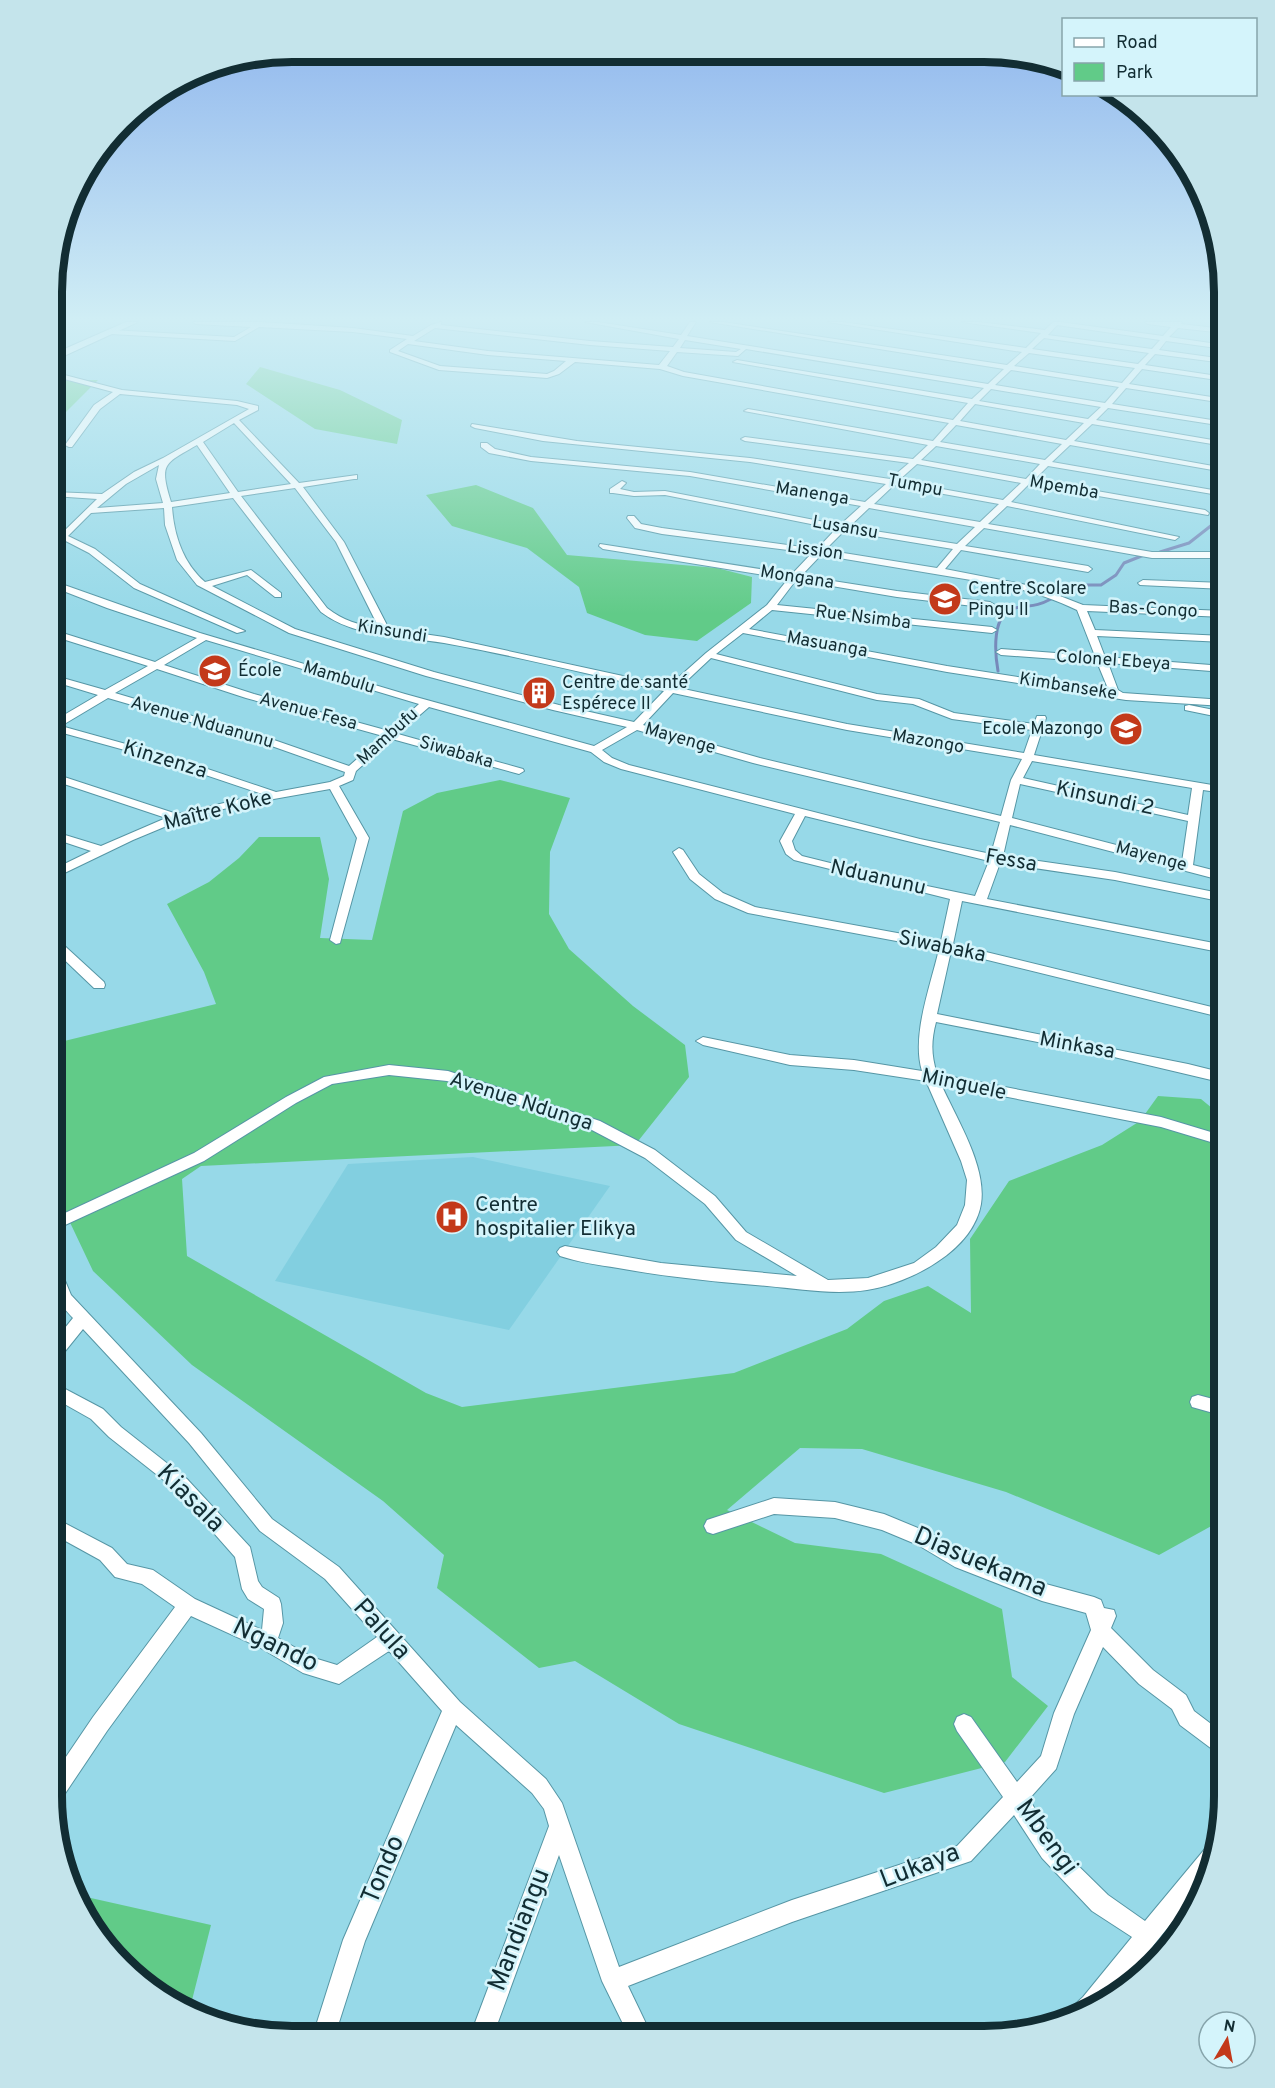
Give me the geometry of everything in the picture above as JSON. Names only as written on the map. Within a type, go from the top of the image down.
[{"type":"street","points":[[69,445],[88,419]]},
{"type":"street","points":[[799,419],[1214,492]]},
{"type":"street","points":[[946,419],[1214,468]]},
{"type":"street","points":[[1067,419],[1214,442]]},
{"type":"street","points":[[939,571],[960,546],[1091,419]]},
{"type":"street","points":[[1196,419],[1214,422]]},
{"type":"street","points":[[62,532],[134,473],[166,460],[198,440],[236,421],[297,485],[340,542],[357,580],[385,631]]},
{"type":"street","points":[[801,813],[625,767],[608,760],[596,750],[636,726],[670,690],[709,655],[770,607],[794,577],[936,442],[955,421]]},
{"type":"street","name":"Tumpu","points":[[475,426],[529,438],[748,460],[893,481],[1176,537]]},
{"type":"street","name":"Mpemba","points":[[745,439],[914,462],[1205,513]]},
{"type":"street","name":"Kinsundi","points":[[198,440],[235,494],[324,610],[337,620],[354,627],[444,640],[670,690]]},
{"type":"street","name":"Manenga","points":[[484,445],[492,451],[531,459],[690,474],[1152,555],[1214,555]]},
{"type":"street","name":"Mayenge","points":[[166,460],[161,469],[160,479],[168,505],[169,525],[177,552],[200,584],[301,634],[430,674],[557,708],[636,726],[757,761],[1074,836],[1214,874]]},
{"type":"street","points":[[89,511],[168,505],[354,477]]},
{"type":"street","name":"Lusansu","points":[[622,483],[613,491],[634,494],[665,493],[843,528],[1088,569]]},
{"type":"street","points":[[62,495],[105,497]]},
{"type":"street","name":"Lission","points":[[631,518],[638,526],[662,531],[820,552],[1002,582],[1055,594],[1082,608]]},
{"type":"street","points":[[62,538],[92,551],[137,586],[240,631]]},
{"type":"street","name":"Mongana","points":[[603,546],[897,594],[990,605]]},
{"type":"street","points":[[205,585],[248,572],[278,595]]},
{"type":"street","points":[[1143,583],[1214,586]]},
{"type":"street","name":"Mambulu","points":[[62,588],[205,637],[426,704],[596,750]]},
{"type":"street","name":"Rue Nsimba","points":[[770,607],[992,630]]},
{"type":"street","points":[[1082,608],[1114,692],[1119,695]]},
{"type":"street","name":"Bas-Congo","points":[[1082,608],[1214,614]]},
{"type":"street","name":"Masuanga","points":[[741,630],[912,662]]},
{"type":"street","points":[[1093,633],[1214,639]]},
{"type":"street","name":"Avenue Fesa","points":[[62,636],[250,696],[393,735]]},
{"type":"street","points":[[62,721],[103,694],[158,666],[205,637]]},
{"type":"street","name":"Colonel Ebeya","points":[[1001,652],[1214,668]]},
{"type":"street","name":"Mazongo","points":[[709,655],[877,697],[915,702],[952,716],[1039,723],[1028,758]]},
{"type":"street","name":"Kimbanseke","points":[[912,662],[1143,699],[1214,703]]},
{"type":"street","name":"Avenue Nduanunu","points":[[62,681],[270,742],[351,770]]},
{"type":"street","name":"Mazongo","points":[[670,690],[847,727],[1214,788]]},
{"type":"street","points":[[1143,699],[1214,713]]},
{"type":"street","name":"Mambufu","points":[[351,770],[426,704]]},
{"type":"street","name":"Kinzenza","points":[[62,730],[165,758],[277,796]]},
{"type":"street","name":"Siwabaka","points":[[393,735],[519,771]]},
{"type":"street","points":[[980,900],[996,859],[1016,780],[1028,758]]},
{"type":"street","name":"Maître Koke","points":[[62,870],[101,850],[177,818],[212,808],[333,785],[349,778],[351,770]]},
{"type":"street","points":[[62,779],[177,818]]},
{"type":"street","name":"Kinsundi 2","points":[[1016,780],[1193,819]]},
{"type":"street","points":[[333,785],[363,838],[336,940]]},
{"type":"street","points":[[1187,867],[1198,786]]},
{"type":"street","name":"Fessa","points":[[801,813],[996,859],[1115,876],[1214,896]]},
{"type":"street","name":"Nduanunu","points":[[801,813],[786,841],[790,852],[798,858],[957,896],[1214,947]]},
{"type":"street","points":[[62,837],[101,850]]},
{"type":"street","name":"Siwabaka","points":[[679,852],[694,876],[719,896],[752,910],[946,946],[1214,1012]]},
{"type":"street","points":[[565,1252],[608,1261],[673,1270],[826,1286],[868,1284],[901,1274],[920,1267],[941,1251],[963,1228],[973,1205],[974,1180],[968,1161],[925,1058],[925,1040],[957,896]]},
{"type":"street","points":[[62,950],[99,985]]},
{"type":"street","name":"Minkasa","points":[[930,1017],[1156,1060],[1214,1075]]},
{"type":"street","name":"Minguele","points":[[703,1041],[790,1060],[854,1065],[931,1077],[1004,1094],[1161,1122],[1214,1138]]},
{"type":"street","name":"Avenue Ndunga","points":[[62,1220],[199,1157],[291,1100],[329,1080],[389,1070],[448,1076],[595,1125],[650,1155],[710,1200],[741,1236],[826,1286]]},
{"type":"street","name":"Palula","points":[[62,1293],[64,1298],[195,1438],[266,1525],[332,1573],[389,1640],[453,1709],[539,1786],[552,1803],[613,1981],[636,2026]]},
{"type":"street","points":[[62,1343],[83,1318]]},
{"type":"street","name":"Kiasala","points":[[62,1395],[97,1414],[115,1432],[181,1484],[244,1553],[249,1583],[255,1593],[272,1604],[276,1618],[272,1632],[266,1641]]},
{"type":"street","points":[[1198,1402],[1214,1406]]},
{"type":"street","name":"Diasuekama","points":[[713,1526],[774,1506],[835,1510],[884,1522],[924,1539],[962,1561],[1042,1592],[1094,1606],[1104,1623],[1146,1677],[1179,1701],[1187,1718],[1214,1737]]},
{"type":"street","name":"Ngando","points":[[62,1530],[106,1554],[122,1571],[146,1576],[188,1605],[266,1641],[310,1666],[339,1675],[389,1640]]},
{"type":"street","points":[[62,1781],[100,1724],[188,1605]]},
{"type":"street","name":"Lukaya","points":[[613,1981],[792,1911],[964,1854],[1048,1762],[1064,1713],[1104,1623]]},
{"type":"street","name":"Tondo","points":[[327,2026],[354,1940],[453,1709]]},
{"type":"street","name":"Mbengi","points":[[964,1724],[1016,1798],[1049,1851],[1100,1903],[1146,1934]]},
{"type":"street","name":"Mandiangu","points":[[485,2026],[560,1825]]},
{"type":"street","points":[[1099,1995],[1146,1934],[1202,1868]]},
{"type":"shaded area","name":"Centre hospitalier Elikya","points":[[473,1157],[610,1186],[509,1330],[275,1281],[348,1164]]},
{"type":"green space","points":[[300,419],[402,420],[397,444],[315,429]]},
{"type":"green space","points":[[476,485],[533,508],[567,555],[717,568],[752,577],[751,603],[697,641],[645,635],[587,613],[579,587],[527,548],[452,526],[426,495]]},
{"type":"green space","points":[[500,780],[570,798],[550,852],[549,914],[569,949],[633,1006],[685,1045],[689,1077],[635,1145],[201,1166],[182,1179],[187,1256],[426,1393],[462,1407],[734,1373],[847,1329],[884,1301],[928,1286],[971,1313],[970,1239],[1009,1181],[1102,1145],[1140,1121],[1158,1096],[1201,1099],[1214,1110],[1214,1525],[1159,1555],[1006,1492],[862,1449],[800,1448],[727,1510],[795,1543],[881,1554],[1002,1609],[1012,1677],[1048,1706],[1005,1762],[884,1793],[679,1724],[575,1661],[539,1668],[437,1588],[444,1555],[383,1501],[192,1365],[93,1271],[62,1206],[62,1042],[216,1004],[204,972],[167,904],[209,882],[239,858],[259,837],[320,837],[329,879],[320,938],[372,940],[403,811],[437,793]]},
{"type":"green space","points":[[84,1897],[211,1925],[191,2003],[164,1988],[129,1959],[100,1924]]},
{"type":"waterway","points":[[1160,552],[1189,543],[1214,523]]},
{"type":"waterway","points":[[1071,592],[1082,585],[1101,585],[1116,575],[1124,563],[1144,555]]},
{"type":"waterway","points":[[998,671],[996,635],[998,626],[1007,611],[1037,605],[1051,599]]},
{"type":"place","name":"Centre Scolare Pingu II","points":[[945,599]]},
{"type":"place","name":"École","points":[[215,671]]},
{"type":"place","name":"Centre de santé Espérece II","points":[[539,693]]},
{"type":"place","name":"Ecole Mazongo","points":[[1126,729]]},
{"type":"place","name":"Centre hospitalier Elikya","points":[[452,1217]]}]
